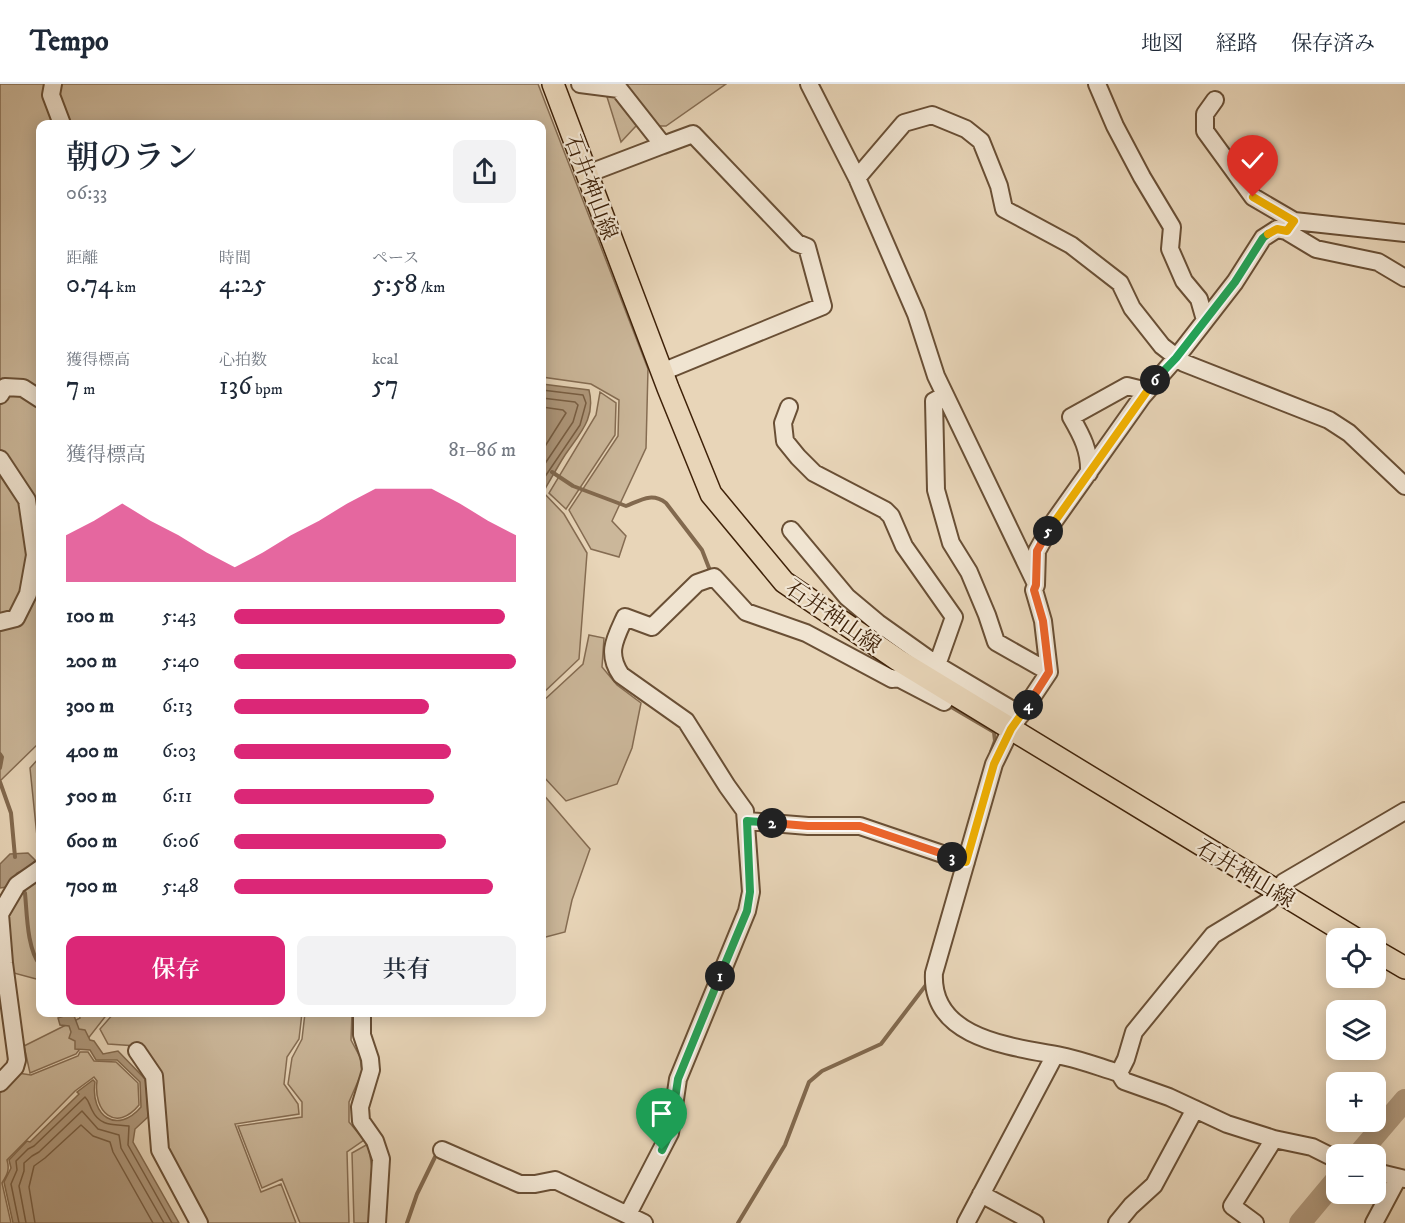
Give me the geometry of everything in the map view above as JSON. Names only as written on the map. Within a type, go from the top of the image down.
[{"type":"main road","name":"石井神山線","points":[[553,84],[662,372],[711,494],[784,582],[898,660],[950,692],[1016,722],[1276,891],[1338,928]]},
{"type":"main road","points":[[1386,957],[1405,968]]},
{"type":"street","points":[[53,84],[51,95],[60,120]]},
{"type":"street","points":[[580,84],[619,89],[663,145]]},
{"type":"street","points":[[809,84],[857,178],[916,314],[936,376],[1036,585]]},
{"type":"street","points":[[1097,84],[1115,126],[1172,227],[1170,249],[1184,281],[1199,299],[1205,320]]},
{"type":"street","points":[[1215,100],[1205,114],[1205,131],[1253,197],[1316,249],[1378,262],[1405,278]]},
{"type":"street","points":[[857,178],[904,123],[932,115],[966,129],[981,141],[999,186],[1004,209],[1071,245],[1120,283],[1132,308],[1162,346],[1176,358],[1329,420],[1349,433],[1405,486]]},
{"type":"street","points":[[587,174],[693,134],[797,243],[807,248],[823,306],[662,372]]},
{"type":"street","points":[[1326,1155],[1312,1147],[1274,1139],[1227,1124],[1169,1097],[1124,1081],[1119,1073],[1055,1055],[998,1043],[967,1031],[950,1020],[936,1000],[933,987],[934,973],[962,861],[994,764],[1016,722],[1049,672],[1043,621],[1034,590],[1037,551],[1052,524],[1147,391],[1176,358],[1235,282],[1263,238],[1277,229],[1290,226],[1405,233]]},
{"type":"street","points":[[1089,473],[1090,458],[1083,437],[1071,417],[1127,386],[1147,391]]},
{"type":"street","points":[[0,395],[5,387],[23,388],[36,396]]},
{"type":"street","points":[[945,394],[934,401],[936,490],[951,543],[969,572],[996,642],[1049,672]]},
{"type":"street","points":[[789,406],[783,423],[785,441],[814,474],[885,510],[891,516],[904,546],[954,617],[937,665]]},
{"type":"street","points":[[0,459],[27,501],[35,555],[28,594],[16,618],[0,622]]},
{"type":"street","points":[[790,530],[847,597],[1016,722]]},
{"type":"street","points":[[628,1214],[670,1133],[678,1079],[747,911],[750,892],[747,821],[741,804],[686,721],[621,675],[614,664],[611,654],[625,617],[652,627],[697,583],[714,577],[746,612],[806,633],[892,680],[898,678],[944,702],[950,692]]},
{"type":"street","points":[[1119,1073],[1134,1032],[1213,934],[1269,901],[1284,882],[1405,811]]},
{"type":"street","points":[[747,821],[808,826],[860,826],[962,861]]},
{"type":"street","points":[[0,1083],[15,1067],[17,1060],[0,914],[17,885],[36,872]]},
{"type":"street","points":[[362,1017],[362,1035],[370,1059],[371,1071],[360,1107],[361,1121],[375,1141],[381,1159],[377,1223]]},
{"type":"street","points":[[1019,1047],[1038,1066],[1042,1079]]},
{"type":"street","points":[[137,1051],[154,1076],[160,1150],[199,1223]]},
{"type":"street","points":[[966,1223],[1055,1055]]},
{"type":"street","points":[[1117,1223],[1131,1206],[1154,1185],[1195,1108]]},
{"type":"street","points":[[1255,1223],[1232,1206],[1274,1139]]},
{"type":"street","points":[[442,1150],[520,1184],[555,1180],[644,1223]]},
{"type":"street","points":[[1374,1223],[1402,1178],[1386,1174]]},
{"type":"street","points":[[981,1194],[1035,1223]]},
{"type":"shaded area","points":[[0,84],[538,84],[648,369],[646,448],[612,521],[626,536],[619,557],[591,549],[569,510],[618,436],[619,400],[591,384],[546,378],[546,120],[36,120],[36,746],[0,781]]},
{"type":"shaded area","points":[[603,84],[726,84],[666,126],[636,126],[621,142]]},
{"type":"shaded area","points":[[600,392],[616,403],[615,435],[566,509],[549,493],[596,415]]},
{"type":"shaded area","points":[[546,495],[564,514],[587,553],[579,659],[546,690]]},
{"type":"shaded area","points":[[589,635],[604,638],[602,667],[617,685],[641,703],[632,748],[617,784],[566,801],[546,779],[546,698],[583,664]]},
{"type":"shaded area","points":[[36,761],[36,826],[30,768]]},
{"type":"shaded area","points":[[546,798],[590,849],[572,900],[565,932],[546,937]]},
{"type":"shaded area","points":[[36,880],[36,979],[10,972],[7,923],[8,911],[13,901]]},
{"type":"shaded area","points":[[105,1017],[76,1054],[30,1073],[24,1046],[80,1018]]},
{"type":"shaded area","points":[[110,1017],[302,1017],[299,1039],[287,1057],[284,1084],[298,1104],[299,1114],[235,1124],[261,1192],[281,1184],[296,1223],[205,1223],[164,1143],[137,1046],[108,1044],[100,1029]]},
{"type":"shaded area","points":[[305,1017],[352,1017],[351,1040],[360,1057],[362,1072],[349,1102],[349,1122],[364,1140],[347,1152],[349,1223],[300,1223],[282,1179],[262,1188],[238,1126],[302,1117],[302,1102],[288,1084],[292,1058],[302,1039]]},
{"type":"shaded area","points":[[80,1052],[88,1052],[94,1061],[116,1062],[138,1083],[139,1105],[130,1113],[115,1118],[102,1110],[97,1092],[97,1081],[94,1077],[75,1091],[7,1160],[8,1172],[2,1183],[11,1223],[0,1223],[0,1093],[18,1073],[31,1075],[78,1056]]},
{"type":"shaded area","points":[[368,1144],[373,1174],[371,1223],[354,1223],[352,1153]]},
{"type":"water","points":[[546,385],[589,390],[591,400],[588,417],[546,487]]},
{"type":"water","points":[[28,853],[35,860],[32,866],[17,873],[7,887],[0,888],[0,864],[10,854]]},
{"type":"water","points":[[74,1017],[79,1029],[85,1030],[90,1040],[94,1041],[103,1054],[118,1051],[145,1079],[149,1093],[147,1097],[148,1117],[135,1129],[133,1142],[179,1223],[13,1223],[4,1182],[11,1168],[9,1160],[79,1094],[77,1092],[93,1080],[97,1104],[101,1112],[107,1118],[115,1120],[123,1120],[141,1107],[140,1082],[117,1060],[96,1060],[90,1050],[75,1049],[75,1041],[69,1038],[71,1032],[69,1026],[60,1025],[58,1018]]},
{"type":"waterway","points":[[552,472],[573,486],[626,506],[646,498],[656,498],[666,503],[702,550],[709,568]]},
{"type":"waterway","points":[[948,705],[994,732],[995,741],[991,752]]},
{"type":"waterway","points":[[0,754],[2,757],[0,768]]},
{"type":"waterway","points":[[0,782],[11,813],[15,857]]},
{"type":"waterway","points":[[25,893],[30,941],[36,958]]},
{"type":"waterway","points":[[738,1223],[785,1145],[809,1082],[822,1071],[881,1044],[926,985],[927,973]]},
{"type":"waterway","points":[[1367,1144],[1405,1100]]},
{"type":"waterway","points":[[407,1223],[417,1194],[436,1155]]},
{"type":"waterway","points":[[1300,1223],[1326,1192]]},
{"type":"route","points":[[662,1150],[670,1133],[678,1079],[747,911],[750,892],[747,821],[808,826],[860,826],[966,862],[994,764],[1011,729],[1049,672],[1043,621],[1034,590],[1037,551],[1052,524],[1143,397],[1235,282],[1263,238],[1277,229],[1287,231],[1294,221],[1253,197]]}]
